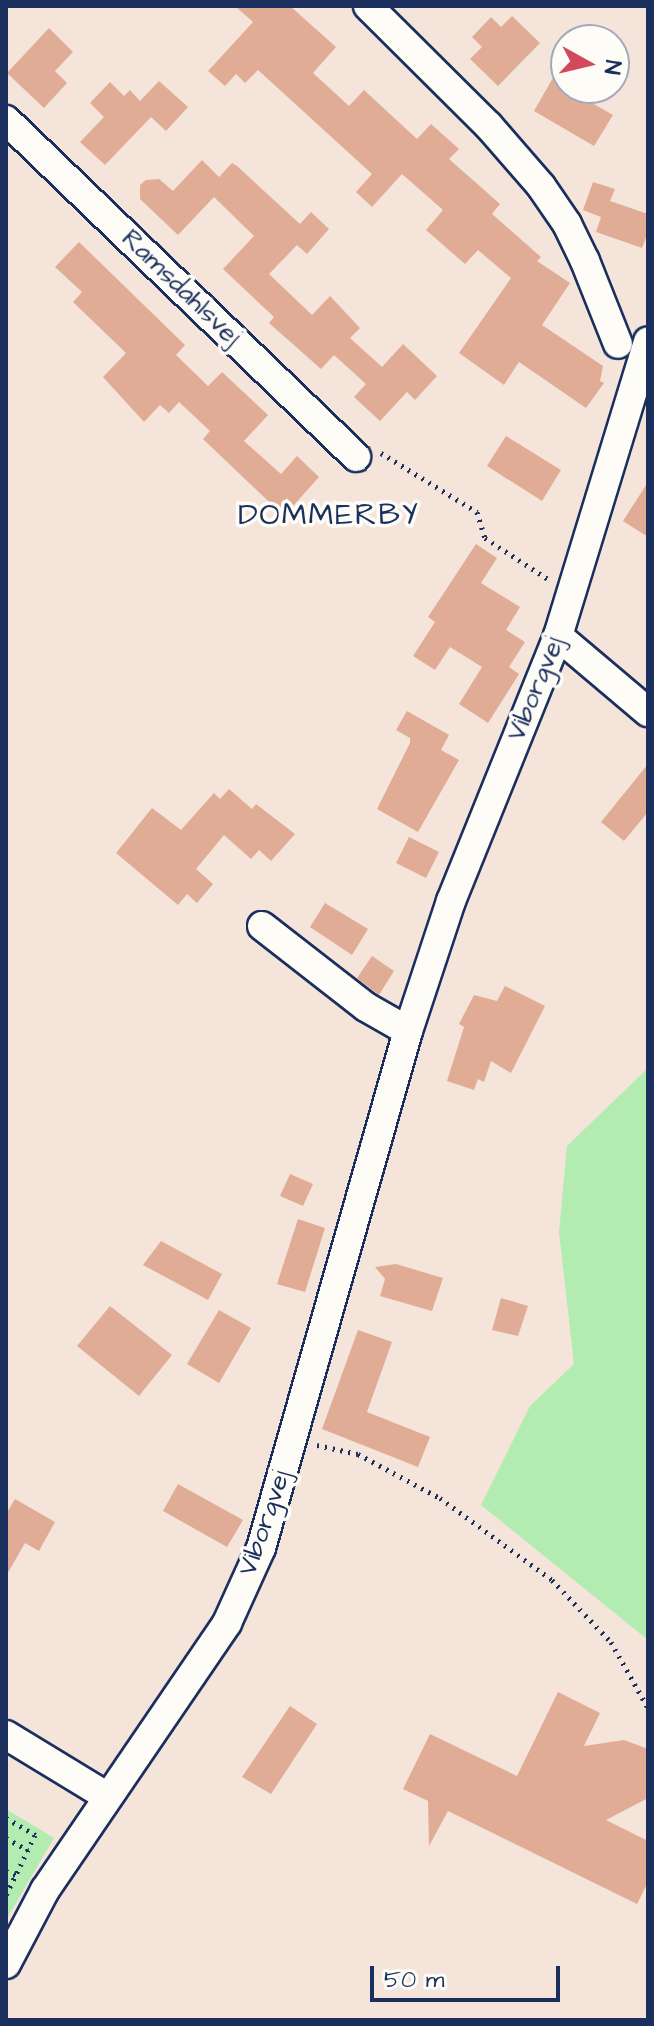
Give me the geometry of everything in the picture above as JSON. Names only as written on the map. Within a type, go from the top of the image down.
[{"type":"street","points":[[368,6],[488,125],[541,186],[567,224],[618,344]]},
{"type":"street","name":"Ramsdahlsvej","points":[[6,120],[356,457]]},
{"type":"street","name":"Viborgvej","points":[[6,1964],[45,1890],[227,1623],[261,1548],[408,1031],[451,901],[558,636],[641,398],[648,341]]},
{"type":"street","points":[[558,636],[648,712]]},
{"type":"street","points":[[262,926],[366,1007],[408,1031]]},
{"type":"street","points":[[6,1735],[108,1797]]},
{"type":"path","points":[[356,457],[380,453],[477,512],[485,538],[571,594]]},
{"type":"path","points":[[292,1439],[358,1454],[440,1498],[552,1580],[611,1642],[648,1708]]},
{"type":"path","points":[[6,1818],[35,1835],[6,1895]]},
{"type":"path","points":[[6,1838],[28,1850]]},
{"type":"path","points":[[6,1871],[17,1876]]},
{"type":"green space","points":[[648,1068],[648,1640],[481,1505],[530,1406],[574,1364],[559,1232],[567,1146]]},
{"type":"green space","points":[[6,1809],[54,1838],[6,1920]]},
{"type":"building","points":[[235,6],[290,6],[336,47],[313,73],[349,106],[364,90],[417,139],[431,124],[459,149],[449,159],[500,204],[492,214],[541,257],[537,261],[570,283],[542,325],[603,366],[600,381],[604,383],[586,408],[519,362],[504,385],[459,353],[511,278],[478,250],[465,264],[426,230],[443,210],[402,174],[372,207],[356,192],[372,174],[258,70],[245,83],[236,74],[225,86],[208,71],[253,22]]},
{"type":"building","points":[[512,16],[540,43],[498,86],[470,59],[482,47],[472,37],[491,17],[501,27]]},
{"type":"building","points":[[49,28],[73,52],[55,71],[67,83],[44,108],[7,73]]},
{"type":"building","points":[[159,81],[188,107],[166,131],[151,117],[105,165],[80,142],[104,117],[90,103],[110,82],[124,96],[130,90],[140,101]]},
{"type":"building","points":[[550,83],[550,104],[594,104],[613,115],[594,146],[534,111]]},
{"type":"building","points":[[202,160],[219,177],[232,163],[300,224],[311,212],[329,229],[307,254],[297,245],[269,274],[312,315],[330,296],[360,328],[350,338],[382,367],[403,344],[437,376],[415,400],[407,392],[380,421],[354,397],[366,384],[334,355],[321,369],[269,323],[274,317],[223,269],[254,236],[214,197],[178,235],[140,199],[140,185],[146,180],[159,179],[173,191]]},
{"type":"building","points":[[593,182],[615,189],[610,201],[648,214],[648,232],[642,248],[596,232],[601,217],[583,210]]},
{"type":"building","points":[[79,242],[185,345],[176,355],[208,386],[222,372],[268,415],[244,441],[281,474],[297,456],[319,477],[284,516],[203,439],[210,431],[179,402],[169,413],[160,405],[144,422],[103,377],[126,353],[73,302],[82,292],[55,267]]},
{"type":"building","points":[[506,436],[561,470],[542,501],[487,466]]},
{"type":"building","points":[[648,482],[648,537],[623,521]]},
{"type":"building","points":[[476,544],[497,558],[481,583],[520,607],[506,630],[525,642],[509,667],[519,674],[488,723],[459,704],[482,667],[450,647],[435,670],[413,656],[435,622],[428,617]]},
{"type":"building","points":[[407,711],[449,735],[441,750],[459,760],[418,832],[377,809],[410,743],[410,738],[396,730]]},
{"type":"building","points":[[648,764],[648,812],[624,841],[601,822]]},
{"type":"building","points":[[229,789],[252,809],[256,804],[295,834],[271,861],[259,850],[251,859],[224,835],[196,869],[213,884],[197,903],[187,894],[178,905],[116,853],[152,808],[181,830],[214,793],[220,799]]},
{"type":"building","points":[[409,837],[439,852],[426,878],[396,863]]},
{"type":"building","points":[[325,903],[368,929],[352,955],[310,927]]},
{"type":"building","points":[[372,956],[394,971],[379,995],[357,978]]},
{"type":"building","points":[[505,986],[545,1006],[511,1073],[491,1061],[484,1082],[478,1079],[474,1090],[447,1081],[464,1027],[459,1024],[474,995],[497,1001]]},
{"type":"building","points":[[290,1174],[313,1184],[303,1206],[280,1196]]},
{"type":"building","points":[[298,1219],[325,1228],[305,1292],[277,1284]]},
{"type":"building","points":[[161,1241],[222,1274],[208,1300],[143,1265]]},
{"type":"building","points":[[396,1264],[443,1278],[432,1311],[380,1296],[385,1279],[375,1267]]},
{"type":"building","points":[[501,1298],[528,1306],[518,1336],[492,1330]]},
{"type":"building","points":[[110,1306],[172,1355],[139,1396],[77,1346]]},
{"type":"building","points":[[219,1310],[251,1328],[219,1383],[187,1364]]},
{"type":"building","points":[[358,1330],[392,1342],[367,1412],[430,1437],[418,1467],[322,1429]]},
{"type":"building","points":[[178,1484],[243,1520],[227,1547],[163,1511]]},
{"type":"building","points":[[15,1499],[55,1522],[39,1551],[25,1543],[6,1576],[6,1514]]},
{"type":"building","points":[[558,1692],[600,1713],[584,1746],[624,1740],[648,1749],[648,1798],[606,1820],[648,1841],[648,1882],[637,1904],[448,1811],[429,1846],[428,1801],[403,1789],[430,1734],[517,1776]]},
{"type":"building","points":[[290,1706],[317,1724],[271,1794],[242,1777]]},
{"type":"district","name":"DOMMERBY","points":[[329,515]]}]
